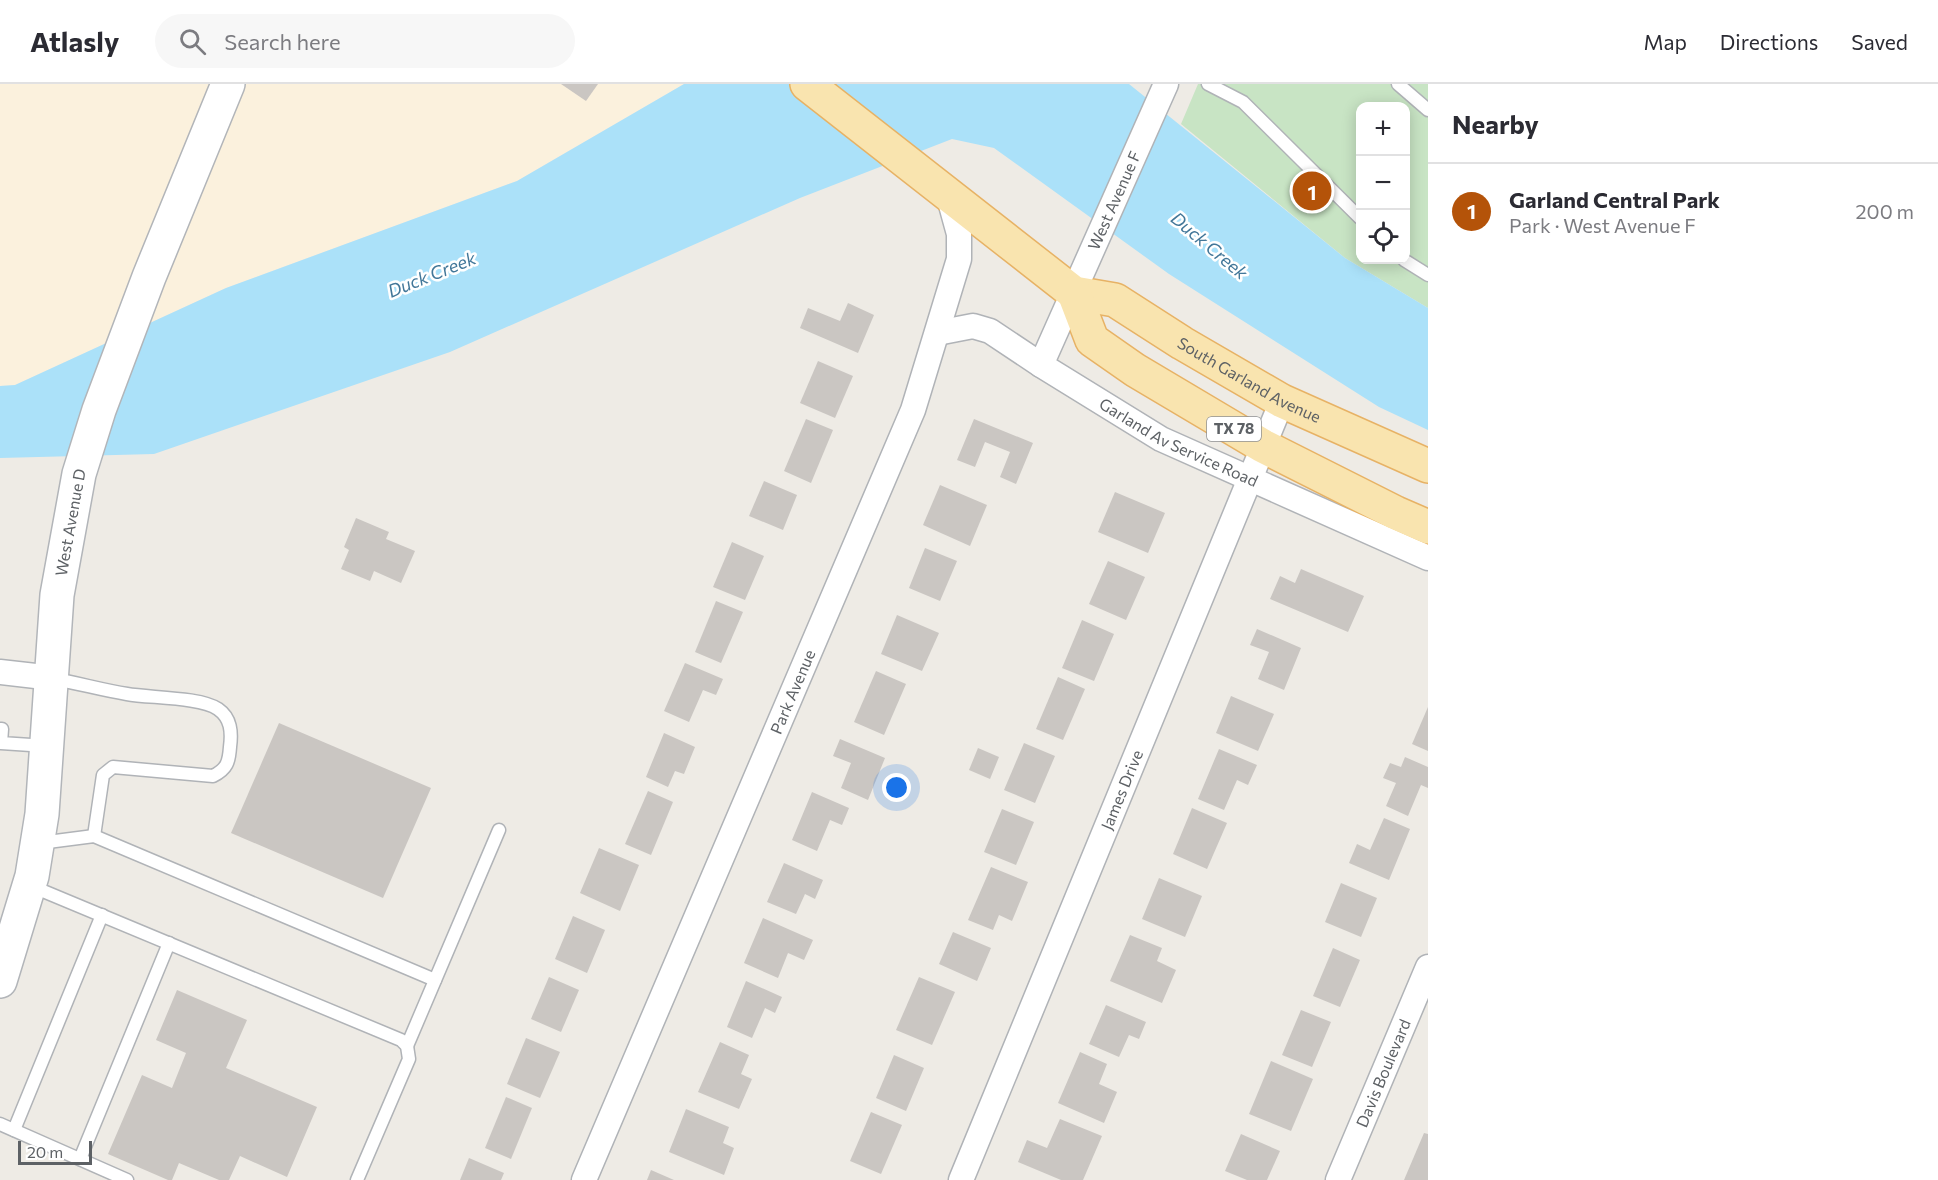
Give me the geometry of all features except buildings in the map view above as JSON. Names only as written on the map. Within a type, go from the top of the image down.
[{"type":"main road","name":"West Avenue D","points":[[0,981],[30,885],[38,843],[53,678],[57,595],[79,474],[99,410],[149,277],[228,84]]},
{"type":"main road","name":"South Garland Avenue","points":[[807,84],[948,194],[1068,306],[1115,300],[1182,343],[1282,401],[1428,466]]},
{"type":"main road","name":"TX 78","points":[[1068,306],[1092,339],[1135,370],[1263,446],[1428,527]]},
{"type":"street","name":"West Avenue F","points":[[1068,306],[1162,93]]},
{"type":"street","name":"Park Avenue","points":[[584,1180],[913,410],[959,259],[959,234],[948,194]]},
{"type":"street","points":[[1041,365],[1068,306]]},
{"type":"street","name":"Garland Av Service Road","points":[[937,333],[973,326],[990,331],[1161,440],[1428,558]]},
{"type":"street","name":"James Drive","points":[[961,1180],[1282,401]]},
{"type":"street","points":[[0,672],[53,678]]},
{"type":"street","name":"Davis Boulevard","points":[[1338,1180],[1428,967]]},
{"type":"lane","points":[[1208,84],[1243,102],[1356,214]]},
{"type":"lane","points":[[1398,84],[1428,110]]},
{"type":"lane","points":[[1410,264],[1428,275]]},
{"type":"lane","points":[[53,678],[124,694],[207,704],[219,710],[229,721],[232,734],[229,761],[226,767],[213,776],[113,767],[108,770],[104,775],[94,836]]},
{"type":"lane","points":[[0,729],[2,729],[1,748],[47,746]]},
{"type":"lane","points":[[357,1180],[409,1059],[407,1047],[499,830]]},
{"type":"lane","points":[[38,843],[94,836],[435,980]]},
{"type":"lane","points":[[30,885],[400,1040],[407,1047]]},
{"type":"lane","points":[[14,1130],[102,915]]},
{"type":"lane","points":[[80,1159],[169,943]]},
{"type":"lane","points":[[0,1124],[127,1180]]},
{"type":"shaded area","points":[[0,84],[684,84],[517,181],[226,288],[15,385],[0,386]]},
{"type":"green space","points":[[1198,84],[1428,84],[1428,308],[1345,258],[1181,124]]},
{"type":"water","name":"Duck Creek","points":[[684,84],[1129,84],[1345,258],[1428,308],[1428,430],[1379,407],[1169,274],[994,148],[952,139],[800,198],[450,352],[154,454],[0,458],[0,386],[15,385],[226,288],[517,181]]},
{"type":"place","name":"Garland Central Park","points":[[1312,191]]}]
